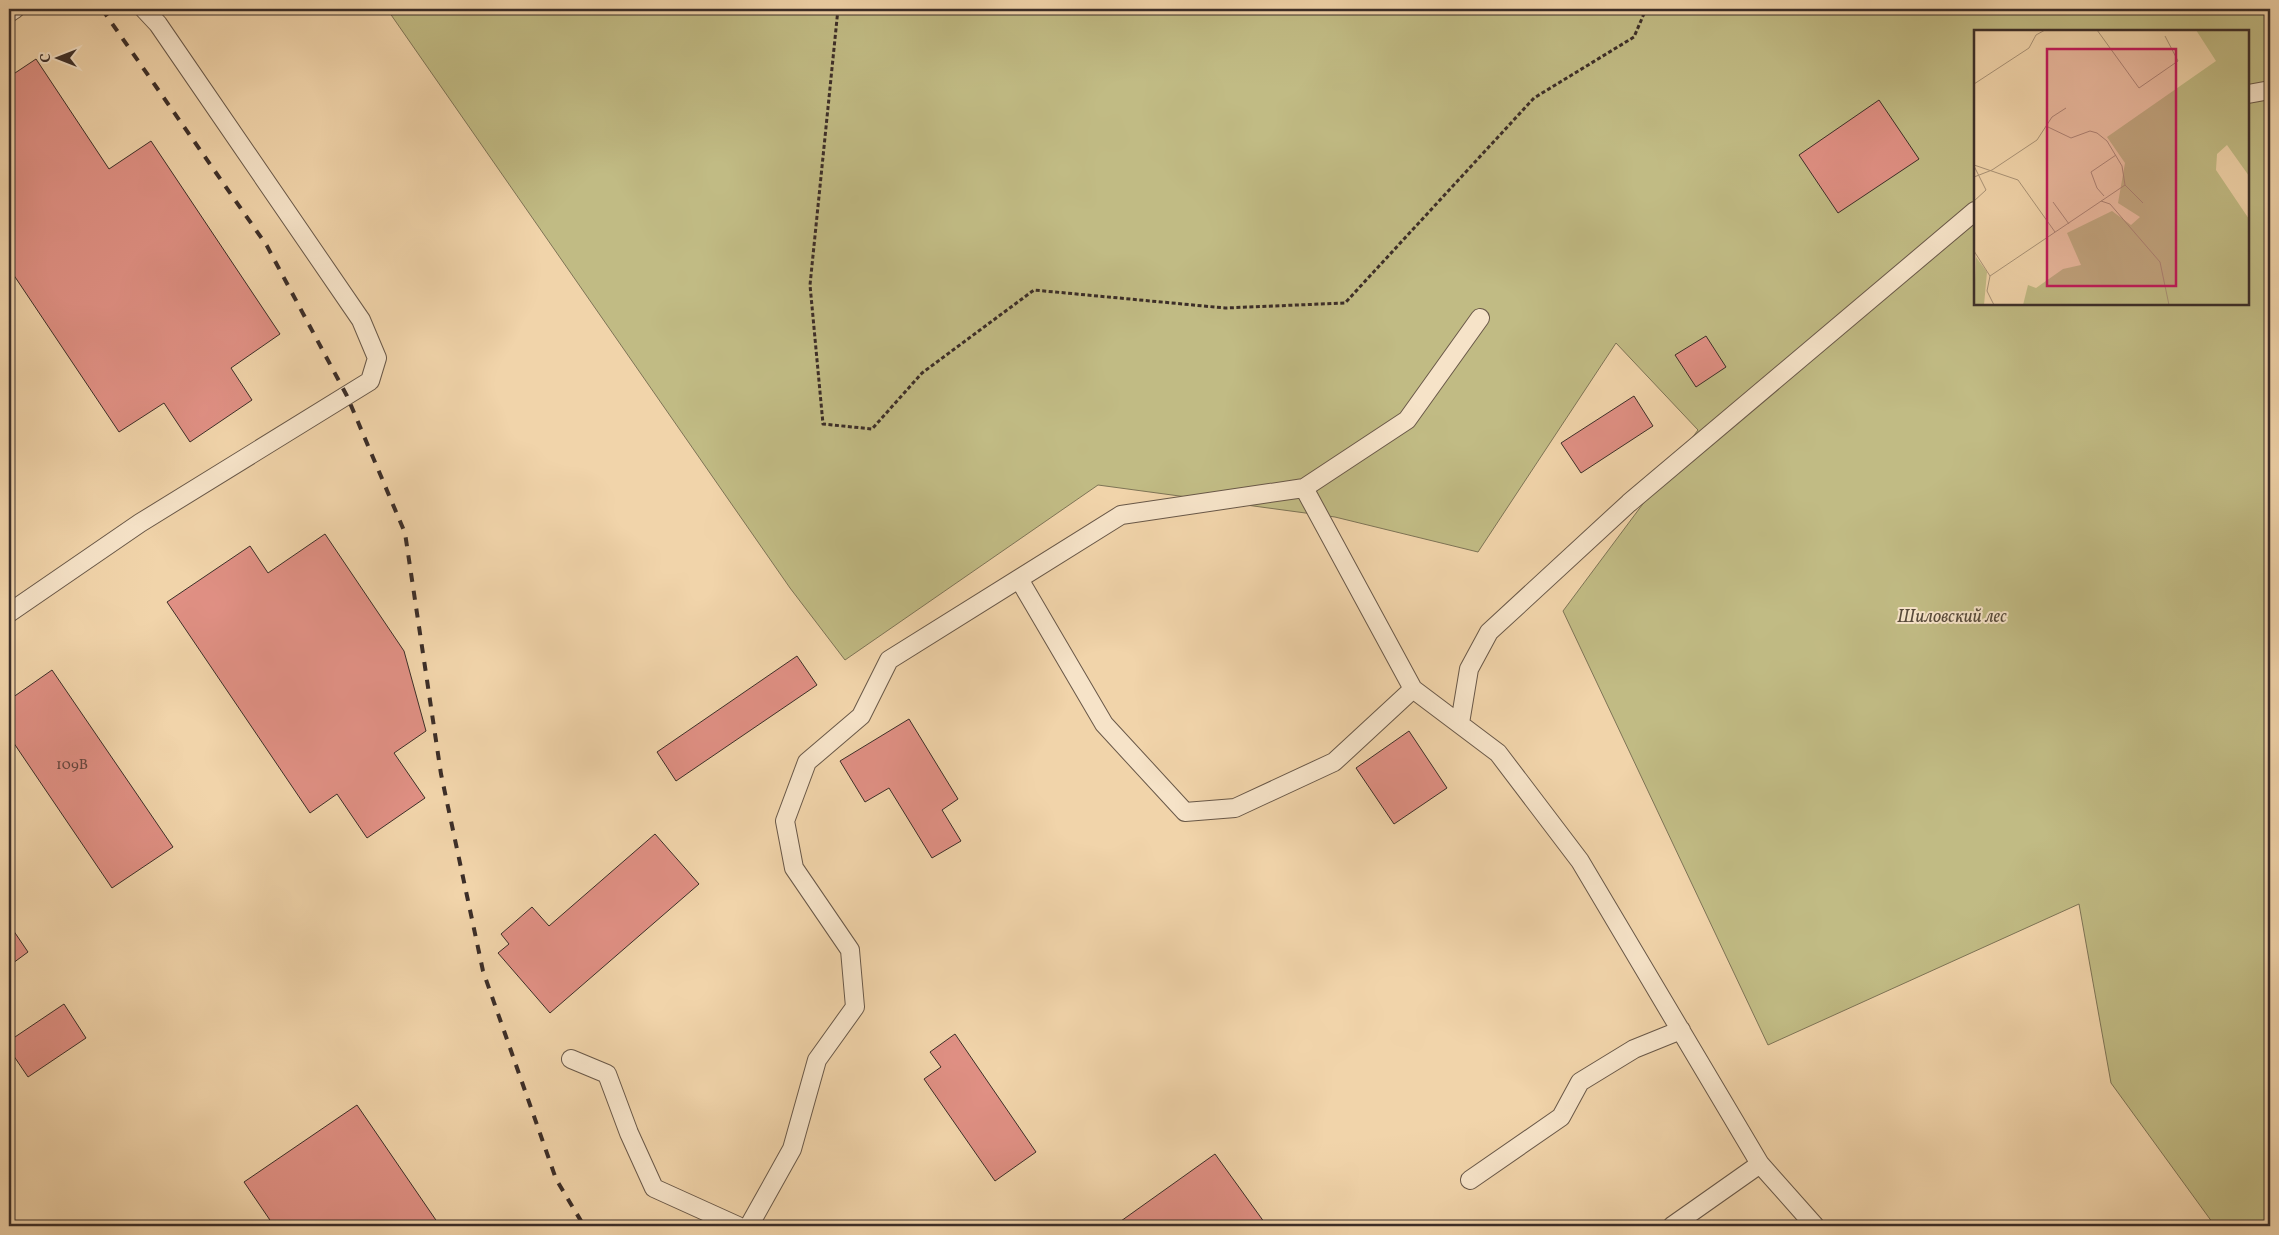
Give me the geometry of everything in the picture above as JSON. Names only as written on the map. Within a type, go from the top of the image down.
[{"type":"lane","points":[[9,13],[15,9]]},
{"type":"lane","points":[[9,613],[140,523],[370,381],[377,358],[361,320],[158,24],[144,9]]},
{"type":"lane","points":[[2249,94],[2270,90]]},
{"type":"lane","points":[[1460,723],[1469,669],[1489,632],[1629,503],[1974,212]]},
{"type":"lane","points":[[748,1226],[792,1149],[817,1060],[855,1006],[850,950],[794,868],[784,821],[807,762],[861,716],[889,660],[1121,516],[1304,488],[1407,420],[1480,318]]},
{"type":"lane","points":[[1304,488],[1413,689],[1498,753],[1580,860],[1760,1164],[1815,1226]]},
{"type":"lane","points":[[1019,579],[1104,724],[1185,812],[1235,808],[1334,762],[1413,689]]},
{"type":"lane","points":[[1470,1180],[1561,1116],[1580,1082],[1634,1049],[1681,1030]]},
{"type":"lane","points":[[572,1059],[607,1074],[628,1133],[654,1188],[738,1226]]},
{"type":"lane","points":[[1672,1226],[1760,1164]]},
{"type":"path","points":[[838,9],[810,285],[823,424],[872,429],[922,373],[1034,290],[1225,308],[1345,303],[1534,98],[1634,36],[1646,9]]},
{"type":"green space","name":"Шиловский лес","points":[[387,9],[2270,9],[2270,1226],[2215,1226],[2111,1083],[2079,904],[1768,1045],[1563,611],[1698,430],[1616,343],[1478,552],[1335,517],[1098,485],[845,660],[790,588]]},
{"type":"building","points":[[36,59],[109,169],[151,141],[280,334],[231,368],[252,400],[190,442],[164,403],[119,432],[9,268],[9,77]]},
{"type":"building","points":[[1879,100],[1919,159],[1838,213],[1799,155]]},
{"type":"building","points":[[1706,336],[1726,367],[1696,387],[1675,355]]},
{"type":"building","points":[[1634,396],[1653,426],[1581,473],[1561,443]]},
{"type":"building","points":[[325,534],[404,651],[426,731],[394,753],[425,798],[367,838],[337,794],[310,813],[167,602],[250,546],[268,573]]},
{"type":"building","points":[[797,656],[817,685],[676,781],[657,752]]},
{"type":"building","points":[[52,670],[173,847],[112,888],[9,736],[9,700]]},
{"type":"building","points":[[909,719],[958,799],[942,810],[961,841],[932,858],[889,788],[865,802],[840,761]]},
{"type":"building","points":[[1409,731],[1447,788],[1394,824],[1356,768]]},
{"type":"building","points":[[655,834],[699,884],[550,1013],[498,953],[509,944],[501,934],[532,907],[549,926]]},
{"type":"building","points":[[9,924],[28,952],[9,966]]},
{"type":"building","points":[[64,1004],[86,1038],[28,1077],[9,1049],[9,1041]]},
{"type":"building","points":[[955,1034],[1036,1152],[995,1181],[924,1079],[941,1067],[930,1052]]},
{"type":"building","points":[[357,1105],[440,1226],[274,1226],[244,1182]]},
{"type":"building","points":[[1215,1154],[1267,1226],[1124,1226],[1121,1221]]},
{"type":"railway","points":[[102,9],[267,246],[347,396],[405,533],[441,774],[483,971],[556,1179],[584,1226]]}]
